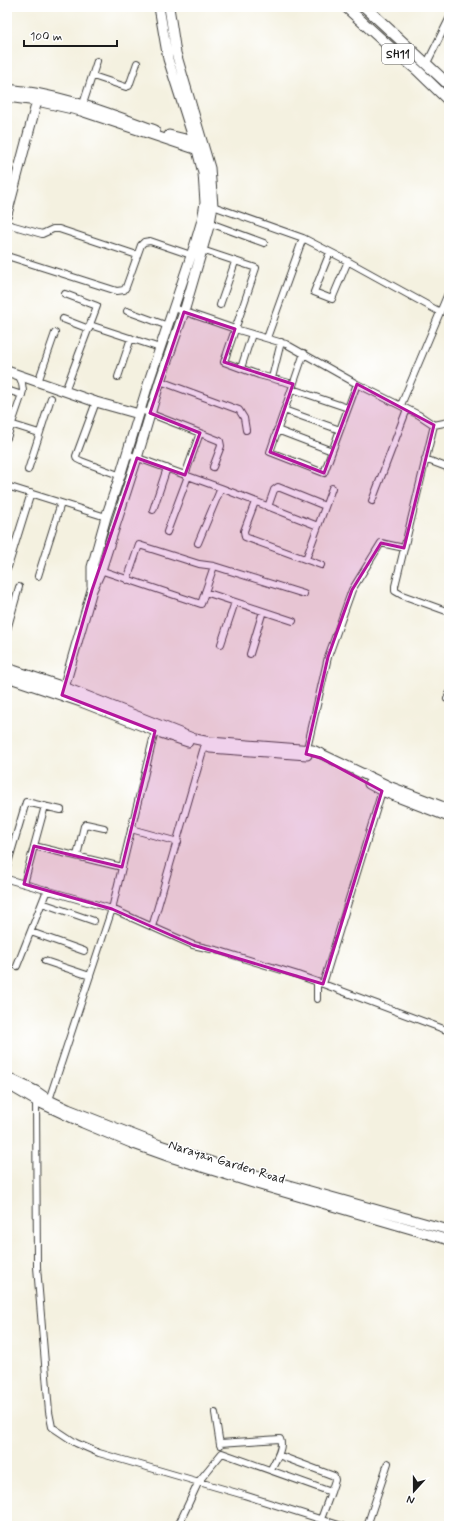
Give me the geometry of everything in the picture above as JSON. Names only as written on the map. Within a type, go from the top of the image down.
[{"type":"main road","name":"SH11","points":[[346,7],[449,101]]},
{"type":"main road","name":"SH11","points":[[365,7],[449,84]]},
{"type":"street","points":[[160,7],[168,59],[193,141]]},
{"type":"street","points":[[96,568],[137,458],[160,381],[184,312],[210,223],[209,205],[211,176],[202,149],[176,53],[169,7]]},
{"type":"street","points":[[419,72],[428,64],[449,19]]},
{"type":"street","points":[[82,107],[98,61]]},
{"type":"street","points":[[93,76],[126,87],[129,86],[137,63]]},
{"type":"street","points":[[7,89],[31,91],[193,141],[202,149]]},
{"type":"street","points":[[7,97],[82,107],[202,149]]},
{"type":"street","points":[[7,214],[37,101]]},
{"type":"street","points":[[209,205],[303,238],[440,312]]},
{"type":"street","points":[[63,691],[92,590],[106,517],[121,476],[160,348],[202,220],[209,205]]},
{"type":"street","points":[[210,223],[264,243]]},
{"type":"street","points":[[7,224],[42,234],[53,229],[59,229],[138,255]]},
{"type":"street","points":[[266,338],[303,238]]},
{"type":"street","points":[[7,256],[117,291],[124,290],[126,288],[141,245],[147,241],[191,255]]},
{"type":"street","points":[[202,250],[256,268],[224,362],[272,378],[348,408]]},
{"type":"street","points":[[330,252],[314,292],[332,299],[348,261]]},
{"type":"street","points":[[220,305],[235,262]]},
{"type":"street","points":[[401,405],[449,291]]},
{"type":"street","points":[[65,294],[97,306],[65,391]]},
{"type":"street","points":[[174,308],[235,329],[281,342],[304,353],[357,384],[401,405],[434,425],[449,422]]},
{"type":"street","points":[[127,311],[168,326]]},
{"type":"street","points":[[63,319],[131,338],[160,348]]},
{"type":"street","points":[[38,382],[55,333]]},
{"type":"street","points":[[241,368],[252,334]]},
{"type":"street","points":[[118,377],[131,338]]},
{"type":"street","points":[[272,378],[281,342]]},
{"type":"street","points":[[304,353],[270,452],[324,473],[357,384]]},
{"type":"street","points":[[7,371],[96,402],[150,413],[220,441],[221,444],[213,467]]},
{"type":"street","points":[[7,438],[9,423],[22,395],[23,387],[19,376]]},
{"type":"street","points":[[160,381],[239,410],[244,418],[246,430]]},
{"type":"street","points":[[7,390],[22,395]]},
{"type":"street","points":[[28,470],[51,398]]},
{"type":"street","points":[[96,402],[76,456],[81,461],[121,476]]},
{"type":"street","points":[[372,501],[407,409]]},
{"type":"street","points":[[284,410],[340,430]]},
{"type":"street","points":[[9,423],[39,433]]},
{"type":"street","points":[[434,425],[395,591],[449,612]]},
{"type":"street","points":[[277,430],[332,451]]},
{"type":"street","points":[[167,532],[200,432]]},
{"type":"street","points":[[127,454],[187,475],[318,526]]},
{"type":"street","points":[[425,459],[449,468]]},
{"type":"street","points":[[153,510],[167,468]]},
{"type":"street","points":[[7,486],[106,517]]},
{"type":"street","points":[[268,506],[274,490],[278,487],[325,506]]},
{"type":"street","points":[[198,543],[221,488]]},
{"type":"street","points":[[306,559],[332,488]]},
{"type":"street","points":[[8,566],[31,493]]},
{"type":"street","points":[[255,502],[244,531],[245,537],[321,565]]},
{"type":"street","points":[[38,576],[61,503]]},
{"type":"street","points":[[307,752],[328,658],[352,590],[381,543],[404,548]]},
{"type":"street","points":[[127,580],[139,545],[199,564],[214,566],[304,594]]},
{"type":"street","points":[[96,568],[127,580],[201,604],[214,566]]},
{"type":"street","points":[[7,630],[19,587]]},
{"type":"street","points":[[205,592],[293,621]]},
{"type":"street","points":[[221,644],[235,602]]},
{"type":"street","points":[[250,654],[263,612]]},
{"type":"street","points":[[7,672],[202,741],[307,752],[382,791],[449,817]]},
{"type":"street","points":[[63,691],[155,731],[204,747],[231,750],[319,752],[391,788],[449,808]]},
{"type":"street","points":[[49,1100],[112,909],[155,731]]},
{"type":"street","points":[[152,927],[178,842],[204,747]]},
{"type":"street","points":[[317,999],[320,983],[382,791]]},
{"type":"street","points":[[7,866],[26,802],[61,810]]},
{"type":"street","points":[[24,884],[45,806]]},
{"type":"street","points":[[77,856],[84,826],[86,824],[104,828]]},
{"type":"street","points":[[131,829],[178,842]]},
{"type":"street","points":[[34,846],[122,867]]},
{"type":"street","points":[[7,879],[112,909],[193,944],[220,951],[320,983],[449,1031]]},
{"type":"street","points":[[17,966],[47,890]]},
{"type":"street","points":[[42,903],[94,921]]},
{"type":"street","points":[[31,932],[84,952]]},
{"type":"street","points":[[45,961],[90,976]]},
{"type":"street","points":[[7,1076],[36,1090],[49,1100],[68,1109],[160,1145],[235,1170],[449,1230]]},
{"type":"street","name":"Narayan Garden Road","points":[[7,1084],[36,1101],[115,1137],[170,1157],[253,1183],[449,1240]]},
{"type":"street","points":[[36,1090],[37,1267],[49,1412],[52,1427],[76,1443],[99,1453],[199,1481],[342,1526]]},
{"type":"street","points":[[215,1414],[222,1453]]},
{"type":"street","points":[[220,1443],[280,1439],[281,1444],[272,1470]]},
{"type":"street","points":[[178,1526],[199,1481],[222,1453]]},
{"type":"street","points":[[222,1453],[331,1492]]},
{"type":"street","points":[[278,1455],[334,1476],[335,1480],[321,1519]]},
{"type":"street","points":[[367,1526],[388,1463]]},
{"type":"highlighted area","points":[[184,312],[235,329],[224,362],[293,384],[270,452],[324,473],[357,384],[434,425],[404,548],[381,543],[352,590],[328,657],[306,754],[321,758],[382,791],[323,984],[193,945],[112,909],[24,884],[34,846],[122,867],[155,731],[62,695],[92,590],[137,458],[185,475],[200,433],[150,413]]}]
